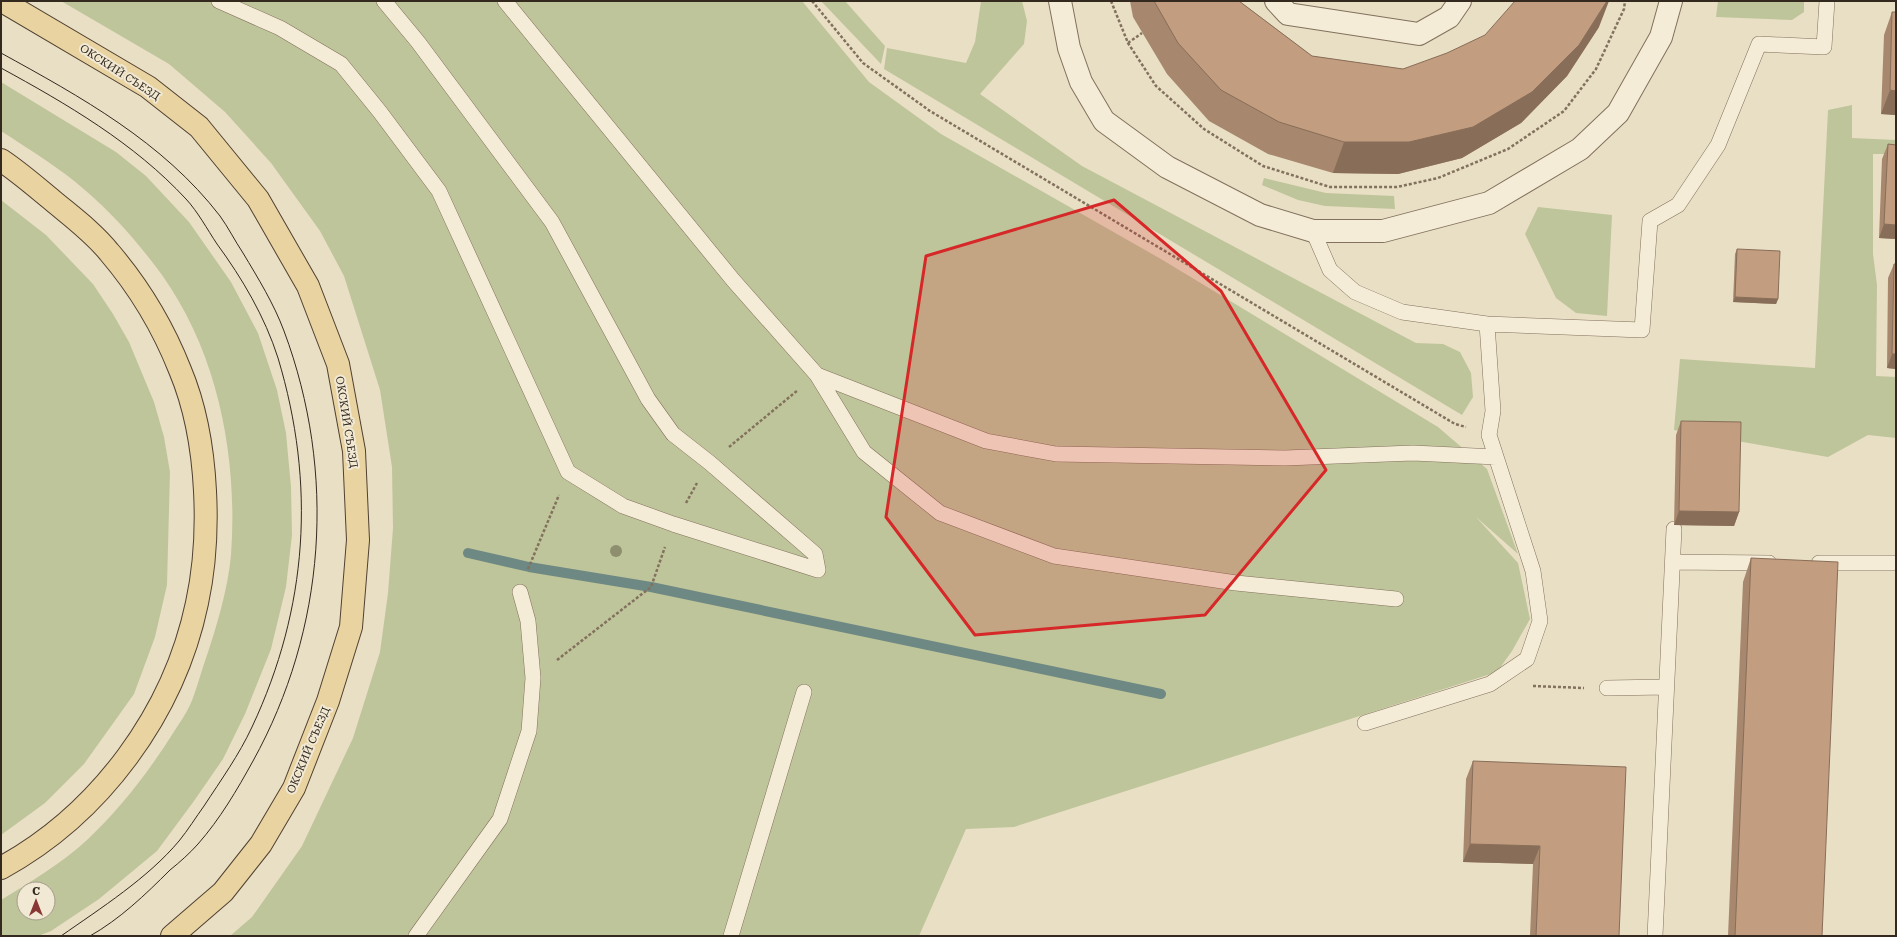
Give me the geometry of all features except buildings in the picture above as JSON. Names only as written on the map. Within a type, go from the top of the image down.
[{"type":"main road","name":"ОКСКИЙ СЪЕЗД","points":[[11,3],[148,87],[199,128],[258,199],[308,286],[338,364],[354,451],[358,540],[351,627],[328,701],[294,788],[261,844],[223,892],[172,936]]},
{"type":"main road","points":[[1,160],[18,171],[70,215],[108,251],[133,284],[157,320],[181,371],[194,416],[204,461],[206,508],[205,547],[197,602],[187,641],[174,679],[130,753],[81,811],[57,832],[22,857],[1,868]]},
{"type":"street","points":[[1060,1],[1069,48],[1080,82],[1104,121],[1167,167],[1260,215],[1313,231],[1383,231],[1489,203],[1580,150],[1618,113],[1661,37],[1671,1]]},
{"type":"street","points":[[1276,1],[1288,14],[1419,34],[1449,17],[1460,1]]},
{"type":"lane","points":[[219,1],[280,28],[341,64],[380,112],[439,191],[568,472],[623,506],[673,524],[818,570],[815,554],[710,463],[674,434],[648,399],[552,222],[418,42],[384,1]]},
{"type":"lane","points":[[505,1],[733,280],[817,375],[864,452],[940,513],[1054,556],[1236,583],[1396,599]]},
{"type":"lane","points":[[1313,231],[1330,270],[1355,292],[1402,312],[1487,324],[1642,330],[1650,221],[1678,205],[1718,145],[1759,44],[1824,47],[1827,1]]},
{"type":"lane","points":[[1365,722],[1490,684],[1527,659],[1540,621],[1533,572],[1489,435],[1493,411],[1487,324]]},
{"type":"lane","points":[[817,375],[986,441],[1056,454],[1284,458],[1413,453],[1496,457]]},
{"type":"lane","points":[[1655,936],[1674,529]]},
{"type":"lane","points":[[1673,562],[1784,562]]},
{"type":"lane","points":[[1808,563],[1896,563]]},
{"type":"lane","points":[[416,936],[500,819],[529,730],[533,678],[528,621],[520,592]]},
{"type":"lane","points":[[1607,688],[1666,687]]},
{"type":"lane","points":[[732,936],[804,692]]},
{"type":"path","points":[[812,1],[863,63],[930,111],[1455,424],[1489,435]]},
{"type":"path","points":[[1111,1],[1128,43],[1156,86],[1204,129],[1263,166],[1330,187],[1397,188],[1438,178],[1508,150],[1564,111],[1596,69],[1624,9],[1626,1]]},
{"type":"path","points":[[1128,43],[1142,33]]},
{"type":"path","points":[[520,592],[568,472]]},
{"type":"path","points":[[1490,684],[1607,688]]},
{"type":"highlighted area","points":[[1114,200],[1221,291],[1326,470],[1205,615],[975,635],[886,517],[926,256]]},
{"type":"green space","points":[[61,1],[802,1],[869,82],[941,134],[1161,259],[1438,427],[1487,469],[1518,554],[1476,517],[1518,563],[1530,619],[1512,651],[1497,672],[1014,827],[966,829],[919,936],[230,936],[252,917],[302,846],[353,738],[380,652],[388,593],[393,528],[392,467],[380,390],[344,276],[320,231],[271,163],[225,112],[169,64]]},
{"type":"green space","points":[[821,1],[845,1],[885,46],[881,64]]},
{"type":"green space","points":[[981,1],[1022,1],[1027,21],[1024,44],[980,94],[1082,166],[1416,343],[1443,344],[1460,352],[1471,373],[1473,397],[1462,415],[884,69],[887,48],[966,63],[975,42]]},
{"type":"green space","points":[[1718,1],[1804,1],[1804,12],[1792,20],[1716,17]]},
{"type":"green space","points":[[1,82],[116,152],[146,176],[189,222],[231,282],[258,333],[277,390],[286,433],[291,487],[292,535],[286,587],[271,649],[245,714],[223,759],[194,801],[157,851],[99,899],[51,931],[38,936],[1,936],[1,900],[16,890],[16,921],[56,921],[56,881],[31,881],[67,857],[100,828],[145,774],[183,718],[192,700],[217,622],[227,581],[231,555],[231,482],[227,445],[220,409],[211,373],[198,339],[182,306],[162,275],[145,253],[107,210],[76,183],[34,152],[1,131]]},
{"type":"green space","points":[[1852,105],[1852,138],[1896,140],[1896,154],[1873,154],[1873,254],[1877,285],[1876,376],[1896,377],[1896,438],[1868,435],[1828,457],[1674,430],[1680,359],[1815,368],[1828,110]]},
{"type":"green space","points":[[1264,178],[1326,193],[1394,196],[1395,209],[1325,206],[1298,200],[1262,185]]},
{"type":"green space","points":[[1,200],[46,235],[93,284],[113,314],[129,342],[154,402],[164,437],[170,472],[167,585],[155,637],[134,694],[84,764],[45,803],[1,835]]},
{"type":"green space","points":[[1538,207],[1612,215],[1607,316],[1576,313],[1556,298],[1525,234]]},
{"type":"waterway","points":[[468,553],[529,567],[651,587],[1161,694]]},
{"type":"tram line","points":[[1,53],[90,104],[119,123],[173,166],[198,190],[220,216],[271,301],[280,321],[301,385],[312,440],[317,495],[316,550],[309,604],[296,658],[277,710],[241,783],[221,814],[198,844],[132,906],[112,922],[90,936]]},
{"type":"tram line","points":[[1,68],[75,111],[122,142],[166,179],[190,204],[244,284],[260,313],[278,358],[290,405],[298,452],[301,499],[300,545],[295,591],[285,637],[271,682],[252,727],[241,748],[204,806],[189,828],[167,855],[139,880],[61,936]]}]
